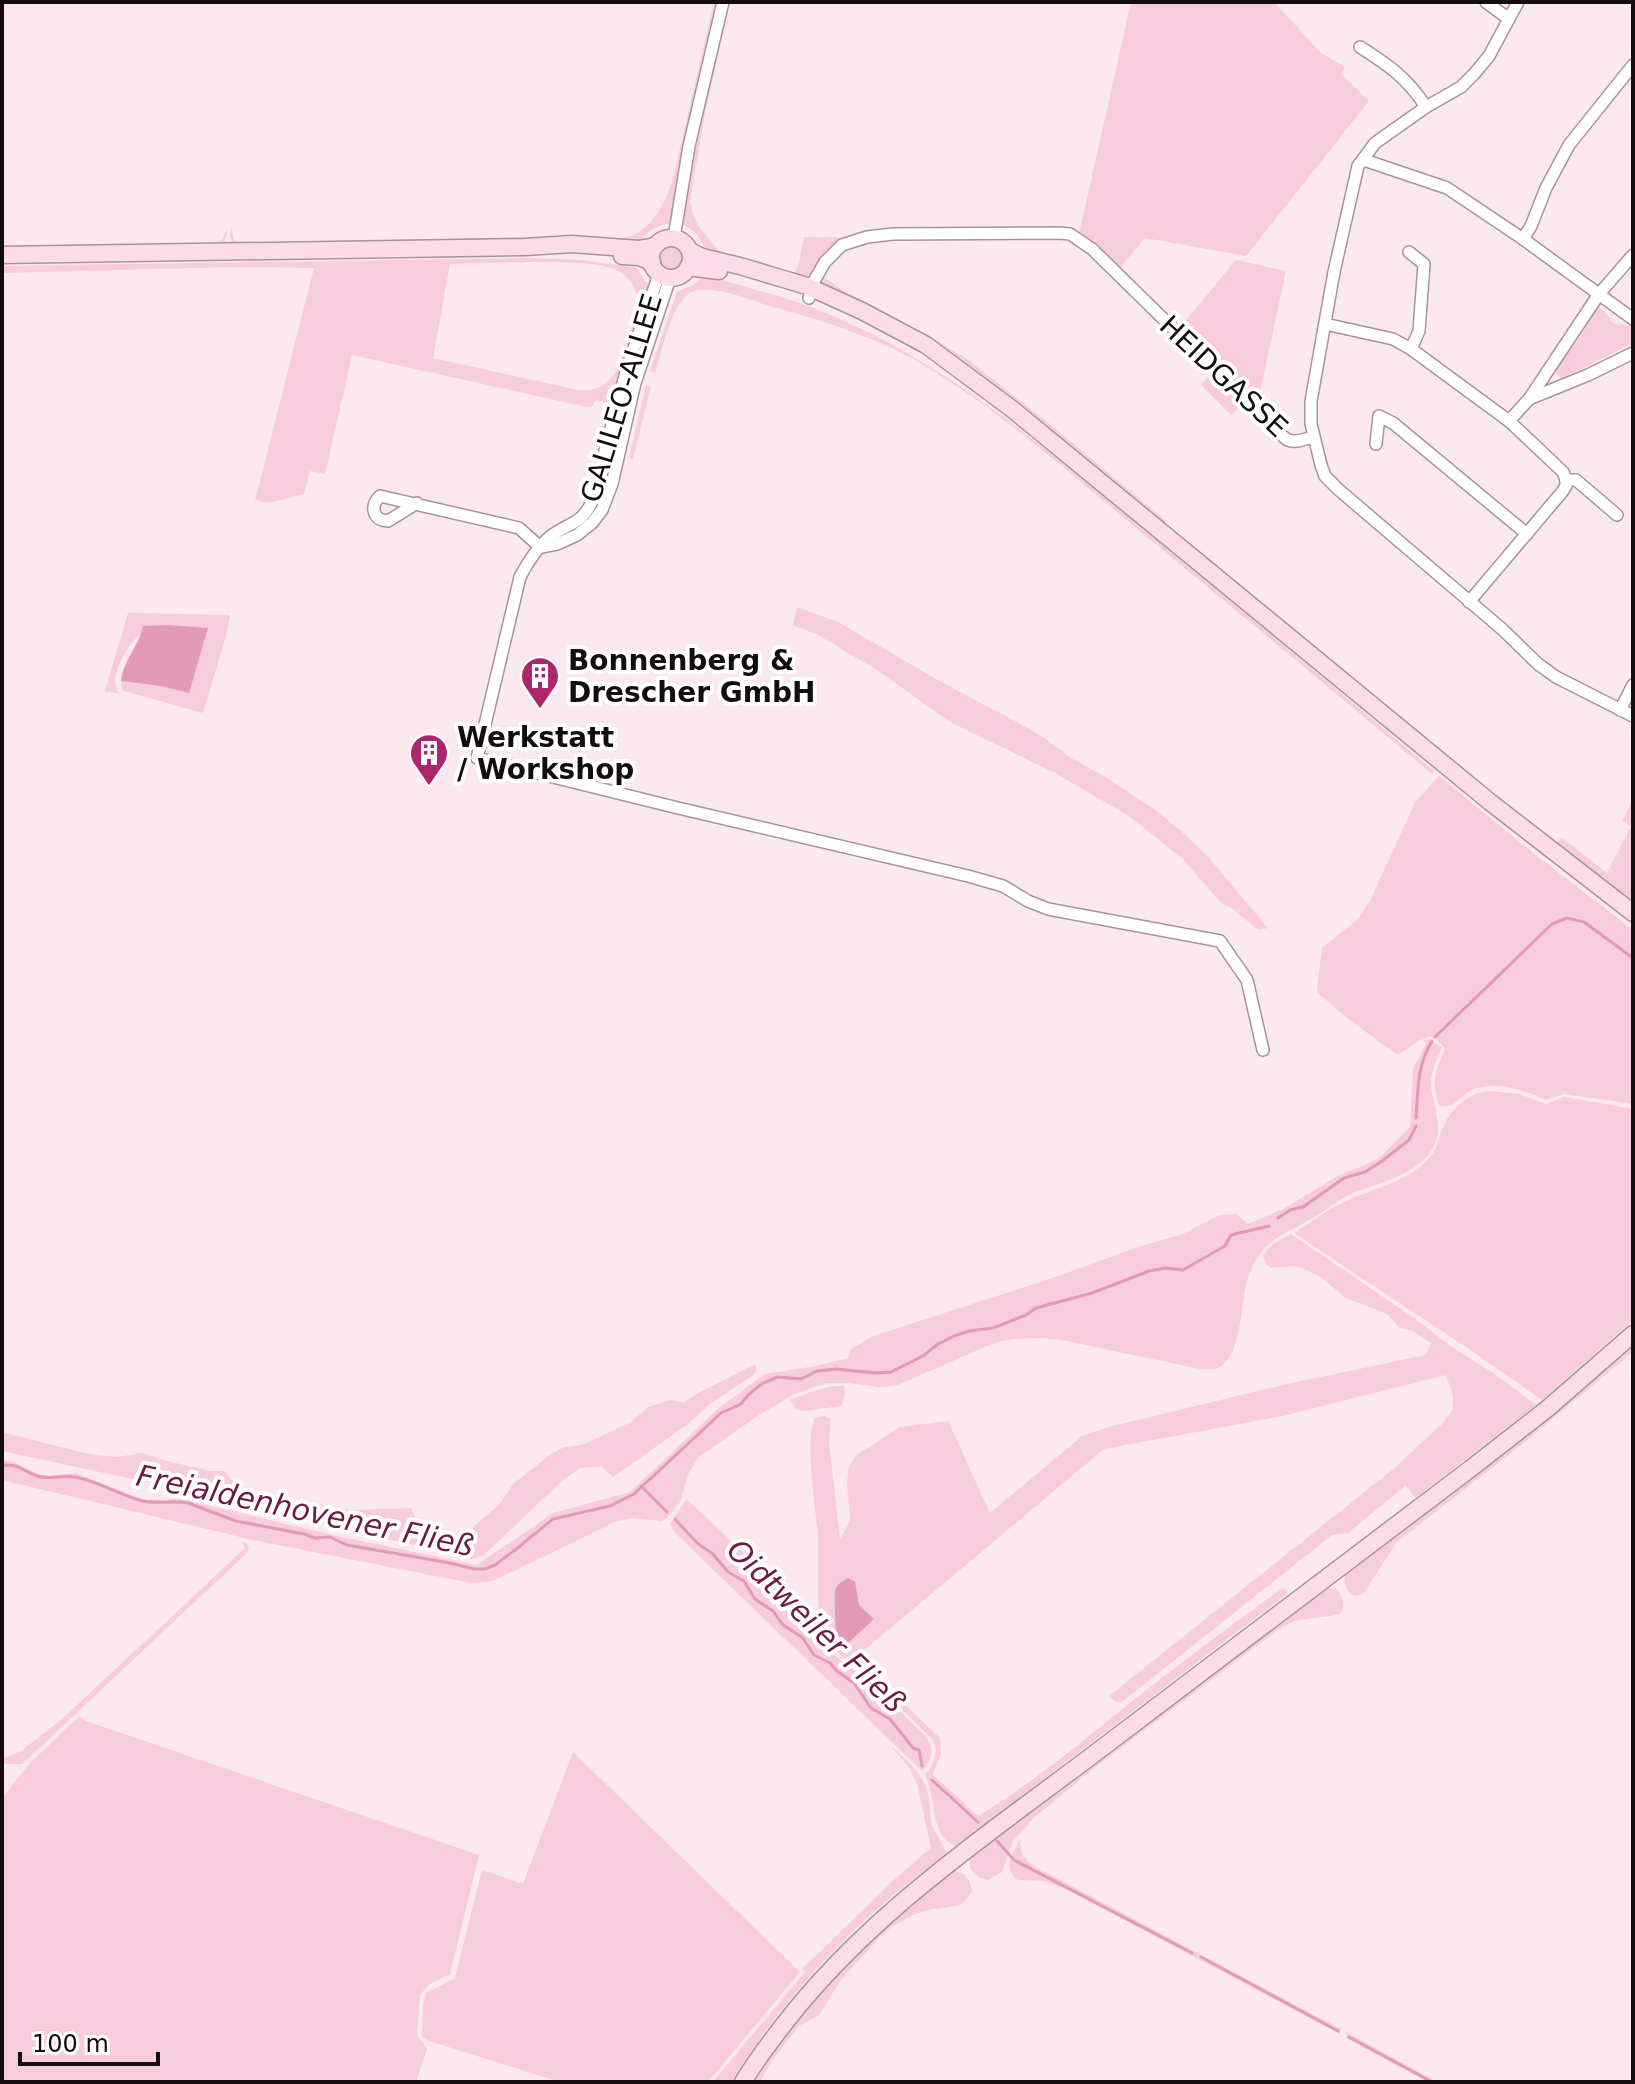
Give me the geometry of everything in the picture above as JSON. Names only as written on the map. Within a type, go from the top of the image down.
[{"type":"street","points":[[674,238],[689,146],[723,2]]},
{"type":"street","points":[[1486,2],[1509,19]]},
{"type":"street","points":[[1313,437],[1311,401],[1334,272],[1358,166],[1375,143],[1461,87],[1474,74],[1489,56],[1518,2]]},
{"type":"street","points":[[1360,47],[1393,68],[1426,107]]},
{"type":"street","points":[[1523,239],[1569,145],[1633,65]]},
{"type":"street","points":[[1364,160],[1447,188],[1633,319]]},
{"type":"street","name":"HEIDGASSE","points":[[810,293],[825,262],[842,245],[867,237],[893,234],[1070,234],[1092,249],[1286,439],[1297,441],[1313,437],[1325,476],[1502,629],[1538,664],[1556,677],[1633,716]]},
{"type":"street","points":[[2,255],[572,244],[639,249],[659,265],[679,276],[689,259],[684,243],[674,238],[663,239],[659,265]]},
{"type":"street","points":[[1409,252],[1424,264],[1419,331],[1411,349]]},
{"type":"street","points":[[1509,421],[1529,399],[1599,294],[1633,255]]},
{"type":"street","points":[[689,259],[721,272],[810,293],[953,367],[1012,409],[1490,802],[1633,913]]},
{"type":"street","name":"GALILEO-ALLEE","points":[[659,265],[626,372],[591,504],[583,516],[551,536],[540,547],[520,577],[477,758],[968,876],[1003,886],[1048,909],[1220,941],[1247,980],[1263,1050]]},
{"type":"street","points":[[1325,324],[1393,339],[1411,349],[1509,421],[1563,472],[1566,480],[1562,492],[1469,602]]},
{"type":"street","points":[[1529,399],[1633,353]]},
{"type":"street","points":[[1376,444],[1379,416],[1393,423],[1527,534]]},
{"type":"street","points":[[1566,480],[1576,480],[1617,515]]},
{"type":"street","points":[[417,503],[519,528],[540,547]]},
{"type":"street","points":[[1620,710],[1633,685]]},
{"type":"street","points":[[743,2082],[802,2000],[869,1929],[956,1859],[1470,1469],[1547,1409],[1633,1334]]},
{"type":"shaded area","points":[[714,2],[718,2],[678,177],[671,223],[652,230],[637,245],[234,244],[231,240],[232,227],[237,243],[530,237],[599,239],[633,235],[652,220],[672,183]]},
{"type":"shaded area","points":[[726,2],[730,2],[705,113],[690,202],[694,217],[719,251],[758,261],[793,275],[798,267],[804,237],[845,238],[814,272],[802,279],[706,250],[696,234],[679,224]]},
{"type":"shaded area","points":[[1131,2],[1274,2],[1321,53],[1345,67],[1341,74],[1369,101],[1246,256],[1145,238],[1118,270],[1079,234]]},
{"type":"shaded area","points":[[228,227],[221,245],[2,250],[2,246],[217,243]]},
{"type":"shaded area","points":[[670,246],[681,253],[682,258],[675,269],[670,270],[659,263],[658,258],[665,247]]},
{"type":"shaded area","points":[[526,258],[582,260],[637,268],[651,286],[615,405],[596,400],[592,407],[582,406],[352,355],[325,474],[310,471],[304,494],[261,502],[255,500],[314,268],[2,273],[2,266]],"holes":[[[541,262],[609,267],[626,277],[634,288],[638,306],[633,325],[618,368],[607,382],[593,389],[578,390],[433,358],[450,264]]]},
{"type":"shaded area","points":[[1236,260],[1286,271],[1257,406],[1178,330]]},
{"type":"shaded area","points":[[821,276],[967,359],[1166,521],[1163,525],[1026,414],[821,284]]},
{"type":"shaded area","points":[[702,278],[717,279],[814,308],[915,357],[962,388],[1096,490],[1434,771],[1432,774],[1021,433],[967,393],[911,358],[876,341],[820,321],[728,293],[699,290],[685,297],[678,306],[655,373],[650,371],[677,292]]},
{"type":"shaded area","points":[[1599,306],[1614,324],[1633,326],[1633,343],[1561,379],[1555,372],[1581,336],[1590,312]]},
{"type":"shaded area","points":[[1213,372],[1244,403],[1231,415],[1201,385]]},
{"type":"shaded area","points":[[646,385],[651,387],[633,459],[629,458]]},
{"type":"shaded area","points":[[797,607],[838,622],[1017,722],[1153,808],[1209,858],[1268,928],[1258,930],[1232,908],[1221,903],[1184,860],[1129,816],[1055,773],[950,722],[877,670],[818,635],[793,625]]},
{"type":"shaded area","points":[[128,613],[230,615],[203,713],[124,691],[121,681],[189,693],[144,626],[142,634],[128,647],[118,668],[115,681],[119,694],[105,691]]},
{"type":"shaded area","points":[[143,626],[208,628],[189,693],[121,681]]},
{"type":"shaded area","points":[[1439,776],[1633,930],[1633,1104],[1564,1094],[1546,1100],[1504,1086],[1486,1086],[1472,1090],[1450,1105],[1439,1105],[1435,1081],[1445,1048],[1437,1040],[1430,1036],[1396,1054],[1319,994],[1322,948],[1357,920],[1371,899],[1415,802]]},
{"type":"shaded area","points":[[1633,800],[1633,909],[1554,847],[1561,837],[1607,873],[1631,826],[1622,821]]},
{"type":"shaded area","points":[[1430,1039],[1442,1048],[1431,1078],[1438,1123],[1433,1148],[1426,1158],[1407,1172],[1349,1195],[1279,1237],[1262,1251],[1245,1288],[1232,1353],[1218,1368],[1200,1369],[1072,1342],[1026,1338],[994,1343],[898,1385],[879,1387],[826,1383],[794,1394],[699,1457],[689,1472],[680,1502],[667,1518],[661,1521],[632,1518],[615,1522],[493,1581],[471,1583],[253,1540],[2,1480],[2,1461],[11,1461],[38,1474],[76,1473],[138,1498],[182,1499],[477,1565],[553,1513],[630,1492],[719,1408],[765,1374],[848,1358],[851,1349],[873,1336],[1183,1234],[1219,1215],[1236,1214],[1248,1224],[1283,1209],[1341,1174],[1379,1158],[1410,1127],[1413,1068],[1426,1044],[1423,1041]]},
{"type":"shaded area","points":[[1492,1091],[1519,1094],[1546,1104],[1564,1097],[1633,1109],[1633,1320],[1542,1400],[1294,1233],[1338,1205],[1393,1182],[1421,1166],[1437,1146],[1444,1125],[1458,1106],[1470,1097]]},
{"type":"shaded area","points":[[1291,1234],[1536,1405],[1415,1498],[1406,1485],[1348,1533],[1332,1535],[1122,1702],[1116,1702],[1109,1696],[1392,1470],[1441,1425],[1453,1410],[1453,1396],[1446,1375],[1283,1416],[1104,1449],[849,1663],[822,1637],[811,1458],[815,1418],[825,1416],[831,1419],[829,1442],[840,1539],[850,1521],[849,1466],[858,1454],[900,1427],[948,1421],[990,1513],[1082,1436],[1287,1384],[1426,1355],[1431,1343],[1412,1331],[1400,1328],[1387,1314],[1346,1298],[1305,1269],[1294,1266],[1271,1268],[1266,1264],[1263,1255],[1273,1244]]},
{"type":"shaded area","points":[[1633,1341],[1633,1352],[1396,1543],[1364,1593],[1350,1594],[1345,1586],[1347,1571]]},
{"type":"shaded area","points":[[755,1364],[757,1370],[752,1376],[613,1477],[601,1466],[581,1468],[564,1479],[483,1556],[471,1559],[2,1451],[2,1432],[89,1454],[117,1457],[142,1453],[210,1471],[224,1471],[240,1489],[254,1496],[354,1510],[411,1508],[422,1534],[456,1541],[475,1540],[473,1527],[499,1505],[513,1484],[550,1455],[564,1447],[582,1445],[631,1422],[648,1407],[670,1400],[683,1403]]},
{"type":"shaded area","points":[[844,1386],[845,1396],[841,1406],[805,1411],[797,1410],[790,1400],[810,1392]]},
{"type":"shaded area","points":[[687,1499],[816,1622],[819,1639],[832,1653],[868,1681],[926,1736],[931,1755],[922,1771],[673,1531],[670,1523]]},
{"type":"shaded area","points":[[242,1542],[249,1548],[246,1554],[22,1764],[2,1764],[2,1759],[21,1751],[61,1720],[245,1548]]},
{"type":"shaded area","points":[[848,1578],[855,1582],[859,1605],[874,1619],[846,1645],[836,1639],[835,1594],[838,1586]]},
{"type":"shaded area","points":[[1283,1588],[1288,1593],[956,1846],[947,1841],[937,1825],[925,1775],[934,1759],[934,1741],[870,1678],[874,1675],[940,1738],[941,1753],[933,1775],[978,1816],[1051,1766],[1181,1663]]},
{"type":"shaded area","points":[[1323,1588],[1335,1588],[1340,1594],[1343,1604],[1340,1614],[1302,1620],[1279,1629],[1098,1765],[1035,1817],[1013,1841],[1002,1872],[988,1880],[980,1878],[970,1868],[970,1858],[974,1852]]},
{"type":"shaded area","points":[[80,1716],[86,1721],[479,1855],[450,1974],[428,1985],[420,1995],[417,2035],[427,2049],[416,2082],[2,2082],[2,1798],[31,1762]]},
{"type":"shaded area","points":[[888,1743],[922,1778],[929,1797],[932,1825],[946,1854],[875,1911],[827,1957],[776,2017],[731,2082],[713,2082],[805,1972],[802,1969],[931,1848],[917,1783],[908,1766]]},
{"type":"shaded area","points":[[573,1752],[800,1972],[708,2082],[560,2082],[429,2041],[422,2036],[426,1993],[455,1978],[482,1870],[523,1884]]},
{"type":"shaded area","points":[[1020,1839],[1023,1854],[1034,1866],[1341,2027],[1340,2034],[1064,1888],[1043,1881],[1018,1880],[1010,1866]]},
{"type":"shaded area","points":[[953,1871],[964,1875],[970,1883],[972,1891],[965,1901],[960,1905],[923,1911],[891,1927],[840,1981],[819,2015],[799,2026],[771,2062],[760,2082],[750,2082],[804,2006],[901,1909]]},
{"type":"shaded area","points":[[1346,2032],[1437,2082],[1428,2082],[1348,2039]]},
{"type":"waterway","points":[[1435,1037],[1552,924],[1567,918],[1584,922],[1633,958]]},
{"type":"waterway","points":[[1416,1118],[1421,1069],[1432,1041]]},
{"type":"waterway","points":[[1278,1218],[1290,1210],[1303,1207],[1344,1178],[1365,1172],[1382,1161],[1409,1140],[1416,1126]]},
{"type":"waterway","name":"Freialdenhovener Fließ","points":[[2,1465],[18,1467],[42,1477],[82,1479],[145,1501],[188,1503],[236,1521],[315,1538],[330,1537],[347,1545],[485,1569],[495,1565],[553,1519],[610,1506],[634,1494],[721,1413],[741,1404],[763,1383],[778,1377],[801,1379],[817,1371],[836,1369],[891,1372],[954,1336],[993,1328],[1036,1308],[1092,1293],[1149,1271],[1165,1268],[1183,1270],[1225,1246],[1231,1235],[1269,1226]]},
{"type":"waterway","name":"Oidtweiler Fließ","points":[[641,1486],[667,1512]]},
{"type":"waterway","name":"Oidtweiler Fließ","points":[[675,1519],[728,1572],[744,1581],[755,1599],[773,1611],[783,1625],[802,1637],[814,1655],[830,1663],[854,1683],[871,1708],[890,1719],[913,1748],[919,1750],[922,1766]]},
{"type":"waterway","name":"Oidtweiler Fließ","points":[[932,1780],[978,1822]]},
{"type":"waterway","name":"Oidtweiler Fließ","points":[[997,1841],[1014,1860],[1192,1953]]},
{"type":"waterway","name":"Oidtweiler Fließ","points":[[1201,1957],[1338,2031]]},
{"type":"waterway","name":"Oidtweiler Fließ","points":[[1349,2037],[1432,2082]]},
{"type":"place","name":"Bonnenberg & Drescher GmbH","points":[[540,710]]},
{"type":"place","name":"Werkstatt / Workshop","points":[[429,787]]}]
